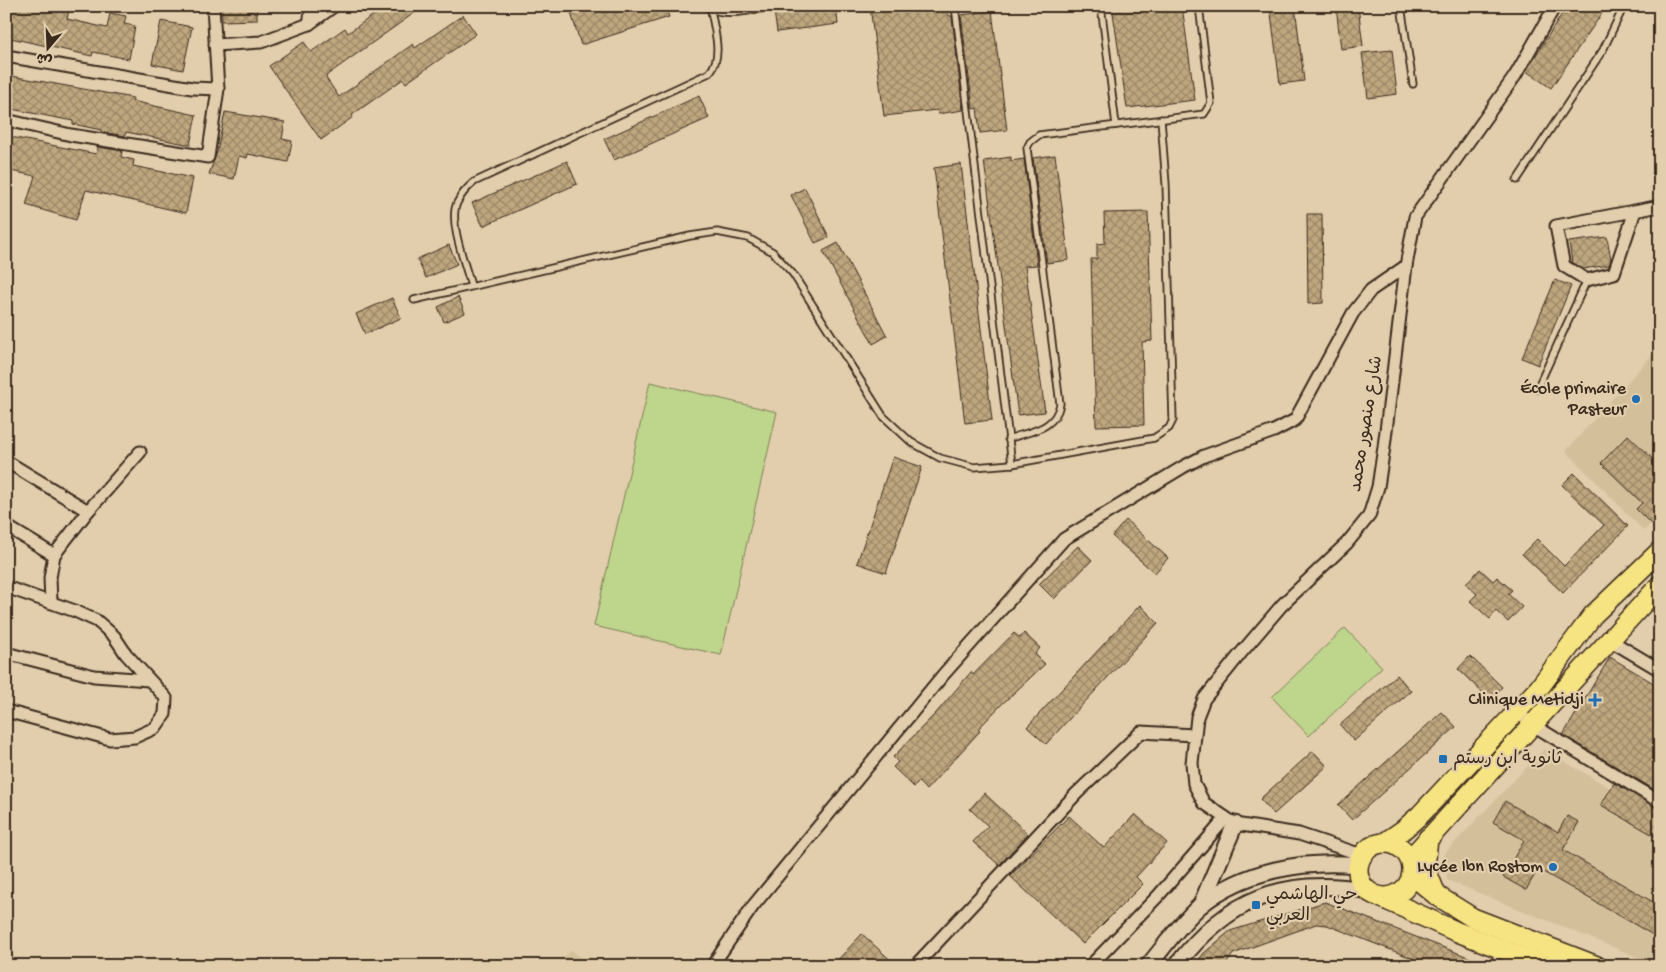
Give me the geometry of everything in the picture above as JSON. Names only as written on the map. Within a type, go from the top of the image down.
[{"type":"main road","points":[[1546,966],[1496,957],[1373,894],[1360,883],[1360,860],[1368,848],[1384,843],[1420,815],[1539,688],[1593,615],[1660,551]]},
{"type":"main road","points":[[1373,894],[1398,895],[1405,889],[1411,867],[1428,838],[1533,725],[1608,639],[1660,585]]},
{"type":"main road","points":[[1428,838],[1425,868],[1436,895]]},
{"type":"main road","points":[[1384,843],[1399,847],[1411,867],[1436,895],[1487,924],[1597,966]]},
{"type":"street","points":[[6,120],[71,135],[208,157],[218,89],[213,6]]},
{"type":"street","points":[[309,24],[312,6]]},
{"type":"street","points":[[216,45],[261,42],[309,24],[334,6]]},
{"type":"street","name":"شارع منصور محمد","points":[[1360,860],[1299,834],[1230,822],[1204,803],[1194,784],[1192,763],[1197,717],[1204,699],[1282,605],[1346,544],[1369,516],[1378,486],[1384,447],[1406,266],[1415,217],[1515,76],[1555,6]]},
{"type":"street","points":[[6,56],[192,88],[218,89]]},
{"type":"street","points":[[1635,211],[1614,273],[1587,280],[1564,266],[1556,226],[1660,206]]},
{"type":"street","points":[[712,966],[753,906],[943,675],[1064,539],[1204,456],[1274,431],[1295,420],[1353,313],[1371,290],[1406,266]]},
{"type":"street","points":[[50,602],[50,578],[54,555],[88,511],[140,452]]},
{"type":"street","points":[[6,461],[88,511]]},
{"type":"street","points":[[6,526],[54,555]]},
{"type":"street","points":[[6,587],[97,621],[114,636],[126,654],[166,698],[166,714],[155,728],[135,737],[110,739],[6,711]]},
{"type":"street","points":[[1608,639],[1660,670]]},
{"type":"street","points":[[6,653],[94,676],[149,680]]},
{"type":"street","points":[[1517,712],[1533,725],[1660,802]]},
{"type":"street","points":[[916,966],[1076,794],[1141,732],[1194,735]]},
{"type":"street","points":[[1200,906],[1230,822]]},
{"type":"street","points":[[1090,966],[1230,822]]},
{"type":"street","points":[[1148,966],[1200,906],[1229,887],[1254,876],[1280,869],[1360,860]]},
{"type":"street","points":[[1176,966],[1196,940],[1223,918],[1267,895],[1294,887],[1334,885],[1373,894]]},
{"type":"lane","points":[[471,286],[453,218],[456,204],[465,190],[474,182],[709,73],[717,61],[718,53],[709,8],[730,12],[776,6]]},
{"type":"lane","points":[[955,6],[1012,464]]},
{"type":"lane","points":[[1101,6],[1116,125]]},
{"type":"lane","points":[[1008,439],[1048,425],[1058,414],[1060,404],[1027,148],[1030,142],[1039,135],[1204,114],[1210,108],[1200,6]]},
{"type":"lane","points":[[1401,6],[1413,84]]},
{"type":"lane","points":[[1517,180],[1603,50],[1624,6]]},
{"type":"lane","points":[[414,300],[690,236],[717,232],[748,238],[773,252],[793,274],[883,416],[911,442],[940,458],[974,467],[1012,464],[1154,438],[1169,428],[1173,420],[1166,184],[1161,119]]},
{"type":"lane","points":[[1537,389],[1587,280]]},
{"type":"shaded area","name":"École primaire Pasteur","points":[[1660,346],[1660,514],[1644,531],[1566,451]]},
{"type":"shaded area","name":"Lycée Ibn Rostom","points":[[1544,749],[1660,818],[1660,966],[1447,880],[1444,854]]},
{"type":"shaded area","points":[[572,950],[589,966],[554,966]]},
{"type":"green space","points":[[650,382],[777,412],[721,655],[594,626]]},
{"type":"green space","points":[[1345,628],[1382,667],[1309,736],[1272,697]]},
{"type":"building","points":[[6,6],[51,6],[69,10],[67,19],[107,28],[110,13],[126,16],[124,24],[135,26],[129,59],[93,52],[92,56],[6,37]]},
{"type":"building","points":[[222,6],[257,6],[257,20],[222,21]]},
{"type":"building","points":[[386,6],[424,6],[327,75],[326,78],[339,97],[413,44],[415,48],[463,15],[476,34],[406,83],[403,79],[352,115],[353,117],[321,140],[269,66],[304,42],[311,52],[345,28],[348,33]]},
{"type":"building","points":[[592,6],[665,6],[669,17],[581,45],[571,13]]},
{"type":"building","points":[[789,6],[836,6],[838,24],[777,32],[774,11]]},
{"type":"building","points":[[870,6],[947,6],[949,16],[952,16],[963,110],[938,114],[937,110],[884,116]]},
{"type":"building","points":[[1112,6],[1182,6],[1195,100],[1127,108]]},
{"type":"building","points":[[1270,6],[1295,6],[1304,81],[1280,84]]},
{"type":"building","points":[[1336,6],[1358,6],[1363,46],[1341,49]]},
{"type":"building","points":[[1567,6],[1607,6],[1551,88],[1526,71]]},
{"type":"building","points":[[992,11],[1007,130],[980,133],[977,108],[973,109],[961,15]]},
{"type":"building","points":[[161,21],[192,27],[183,70],[152,64]]},
{"type":"building","points":[[1392,50],[1397,94],[1368,98],[1362,53]]},
{"type":"building","points":[[6,75],[133,98],[132,101],[196,115],[190,145],[126,132],[125,136],[101,132],[101,130],[73,124],[73,121],[6,108]]},
{"type":"building","points":[[699,96],[709,118],[614,160],[604,139]]},
{"type":"building","points":[[225,112],[285,122],[282,139],[292,141],[288,162],[248,154],[247,158],[239,156],[234,179],[209,174],[217,152]]},
{"type":"building","points":[[6,136],[96,154],[98,147],[122,151],[121,157],[134,160],[133,166],[193,178],[186,213],[86,190],[76,220],[26,205],[35,176],[6,170]]},
{"type":"building","points":[[1055,155],[1069,260],[1047,263],[1033,158]]},
{"type":"building","points":[[1011,157],[1011,161],[1024,159],[1037,265],[1025,266],[1045,412],[1018,415],[984,161]]},
{"type":"building","points":[[567,161],[577,184],[483,226],[472,203]]},
{"type":"building","points":[[961,164],[992,420],[965,423],[934,168]]},
{"type":"building","points":[[805,188],[829,237],[815,243],[791,195]]},
{"type":"building","points":[[1148,212],[1152,341],[1142,342],[1144,425],[1096,426],[1091,259],[1097,259],[1097,244],[1105,243],[1104,213]]},
{"type":"building","points":[[1307,214],[1322,214],[1323,303],[1308,304]]},
{"type":"building","points":[[1607,237],[1611,260],[1609,265],[1583,269],[1572,262],[1569,242]]},
{"type":"building","points":[[838,243],[887,336],[873,344],[823,251]]},
{"type":"building","points":[[449,245],[457,264],[426,278],[417,259]]},
{"type":"building","points":[[1555,280],[1571,286],[1538,365],[1522,358]]},
{"type":"building","points":[[458,297],[465,313],[444,322],[438,307]]},
{"type":"building","points":[[392,298],[401,318],[365,334],[356,314]]},
{"type":"building","points":[[1628,435],[1660,466],[1660,514],[1651,524],[1636,509],[1642,503],[1601,463]]},
{"type":"building","points":[[893,457],[922,467],[886,573],[857,563]]},
{"type":"building","points":[[1574,473],[1628,526],[1563,593],[1522,554],[1537,539],[1564,566],[1604,525],[1562,485]]},
{"type":"building","points":[[1126,520],[1168,558],[1155,573],[1112,536]]},
{"type":"building","points":[[1078,546],[1092,560],[1054,599],[1039,584]]},
{"type":"building","points":[[1480,569],[1493,581],[1497,577],[1512,590],[1508,594],[1522,607],[1508,622],[1496,611],[1490,619],[1470,601],[1477,594],[1466,584]]},
{"type":"building","points":[[1140,605],[1158,623],[1046,744],[1027,727]]},
{"type":"building","points":[[1014,633],[1020,638],[1024,633],[1040,648],[1035,654],[1045,664],[978,729],[980,731],[926,790],[919,782],[914,787],[893,767],[898,762],[893,757],[937,712],[971,672],[973,675]]},
{"type":"building","points":[[1470,656],[1502,687],[1490,700],[1458,669]]},
{"type":"building","points":[[1610,657],[1660,687],[1660,793],[1563,735]]},
{"type":"building","points":[[1397,675],[1411,691],[1354,741],[1340,725]]},
{"type":"building","points":[[1442,712],[1456,727],[1352,820],[1338,805]]},
{"type":"building","points":[[1313,751],[1327,766],[1274,814],[1260,799]]},
{"type":"building","points":[[1614,783],[1660,809],[1660,839],[1601,805]]},
{"type":"building","points":[[984,793],[1028,834],[999,865],[973,842],[988,826],[970,809]]},
{"type":"building","points":[[1505,801],[1558,832],[1567,816],[1579,822],[1563,850],[1660,906],[1660,939],[1538,869],[1526,890],[1503,877],[1524,840],[1493,822]]},
{"type":"building","points":[[1135,814],[1167,843],[1136,877],[1143,884],[1083,944],[1010,876],[1069,816],[1104,848]]},
{"type":"building","points":[[1325,902],[1489,966],[1432,966],[1327,925],[1316,924],[1233,954],[1225,966],[1194,966],[1204,953],[1230,931]]},
{"type":"building","points":[[862,934],[897,966],[832,966]]},
{"type":"place","name":"École primaire Pasteur","points":[[1636,399]]},
{"type":"place","name":"Clinique Metidji","points":[[1595,700]]},
{"type":"place","name":"ثانوية ابن رستم","points":[[1443,759]]},
{"type":"place","name":"Lycée Ibn Rostom","points":[[1553,867]]},
{"type":"place","name":"حي الهاشمي العربي","points":[[1256,905]]}]
